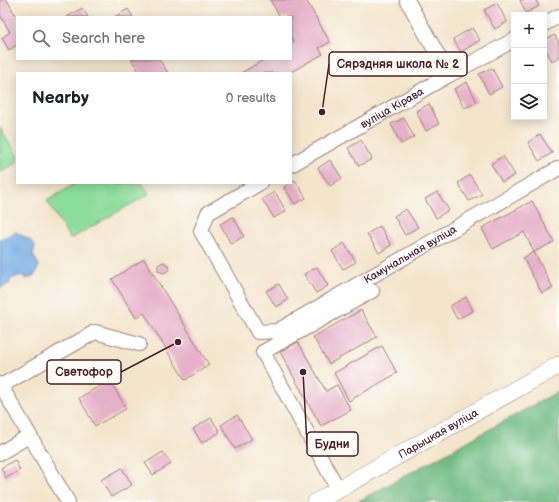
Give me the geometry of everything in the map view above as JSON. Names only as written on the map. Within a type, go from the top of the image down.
[{"type":"main road","name":"Парыцкая вуліца","points":[[316,502],[559,364]]},
{"type":"street","points":[[407,0],[449,75]]},
{"type":"street","points":[[547,22],[559,16]]},
{"type":"street","name":"вуліца Кірава","points":[[292,164],[449,75],[511,42]]},
{"type":"street","name":"Камунальная вуліца","points":[[258,184],[208,213],[202,231],[258,332],[277,331],[559,168]]},
{"type":"street","points":[[338,489],[262,352],[372,291]]},
{"type":"street","points":[[68,502],[1,385],[95,332],[138,344]]},
{"type":"street","points":[[0,453],[30,436]]},
{"type":"green space","points":[[0,128],[16,152],[16,163],[0,173]]},
{"type":"green space","points":[[74,184],[143,184],[149,194],[70,239],[47,201]]},
{"type":"green space","points":[[559,391],[559,502],[357,502]]},
{"type":"water","points":[[16,232],[30,240],[35,245],[33,255],[39,265],[35,275],[27,279],[21,275],[11,279],[9,284],[0,288],[0,239]]},
{"type":"building","points":[[0,0],[7,0],[16,16],[16,46],[9,50],[2,38],[10,32],[0,15]]},
{"type":"building","points":[[270,0],[306,0],[330,42],[319,48],[323,54],[291,72],[243,72],[263,60],[292,60],[292,43],[294,42],[292,39],[292,16],[279,16]]},
{"type":"building","points":[[520,0],[536,0],[539,6],[526,12]]},
{"type":"building","points":[[497,3],[507,22],[495,29],[484,10]]},
{"type":"building","points":[[82,8],[87,16],[69,16]]},
{"type":"building","points":[[128,9],[132,16],[116,16]]},
{"type":"building","points":[[472,28],[480,40],[461,52],[453,39]]},
{"type":"building","points":[[555,35],[559,44],[559,57],[552,61],[547,52],[547,39]]},
{"type":"building","points":[[132,60],[160,60],[167,72],[139,72]]},
{"type":"building","points":[[492,68],[502,87],[489,94],[479,74]]},
{"type":"building","points":[[467,82],[477,102],[464,108],[454,89]]},
{"type":"building","points":[[429,104],[439,124],[426,131],[416,111]]},
{"type":"building","points":[[404,118],[414,137],[401,144],[391,124]]},
{"type":"building","points":[[540,134],[552,153],[539,161],[528,142]]},
{"type":"building","points":[[361,140],[372,159],[359,166],[348,148]]},
{"type":"building","points":[[503,156],[515,175],[502,182],[491,164]]},
{"type":"building","points":[[330,160],[342,178],[330,186],[318,168]]},
{"type":"building","points":[[470,175],[482,194],[469,201],[458,183]]},
{"type":"building","points":[[295,180],[306,198],[295,204],[284,187],[292,184],[292,182]]},
{"type":"building","points":[[275,192],[286,211],[274,218],[262,199]]},
{"type":"building","points":[[437,192],[449,210],[436,218],[425,199]]},
{"type":"building","points":[[532,201],[554,242],[534,252],[524,232],[493,249],[482,228]]},
{"type":"building","points":[[406,209],[418,227],[405,235],[394,216]]},
{"type":"building","points":[[233,217],[244,236],[231,244],[220,224]]},
{"type":"building","points":[[380,226],[391,245],[379,253],[367,234]]},
{"type":"building","points":[[344,243],[356,262],[343,269],[332,251]]},
{"type":"building","points":[[534,252],[553,288],[542,293],[523,258]]},
{"type":"building","points":[[144,259],[209,365],[185,380],[144,313],[136,318],[112,279]]},
{"type":"building","points":[[163,262],[168,265],[169,270],[164,273],[158,271],[158,265]]},
{"type":"building","points":[[317,267],[328,286],[316,293],[304,274]]},
{"type":"building","points":[[279,284],[288,300],[276,307],[266,291]]},
{"type":"building","points":[[466,297],[473,311],[457,319],[450,306]]},
{"type":"building","points":[[361,310],[377,337],[329,364],[313,337]]},
{"type":"building","points":[[298,342],[326,391],[337,385],[351,410],[321,426],[280,352]]},
{"type":"building","points":[[382,346],[397,373],[349,401],[334,373]]},
{"type":"building","points":[[110,380],[126,409],[95,426],[79,398]]},
{"type":"building","points":[[237,415],[252,439],[235,449],[221,425]]},
{"type":"building","points":[[211,418],[220,432],[202,443],[193,429]]},
{"type":"building","points":[[163,452],[171,464],[153,475],[145,463]]},
{"type":"building","points":[[15,460],[20,470],[6,478],[1,468]]},
{"type":"building","points":[[122,468],[132,485],[111,497],[101,480]]},
{"type":"place","name":"Сярэдняя школа № 2","points":[[322,112]]},
{"type":"place","name":"Светофор","points":[[178,342]]},
{"type":"place","name":"Будни","points":[[303,372]]}]
